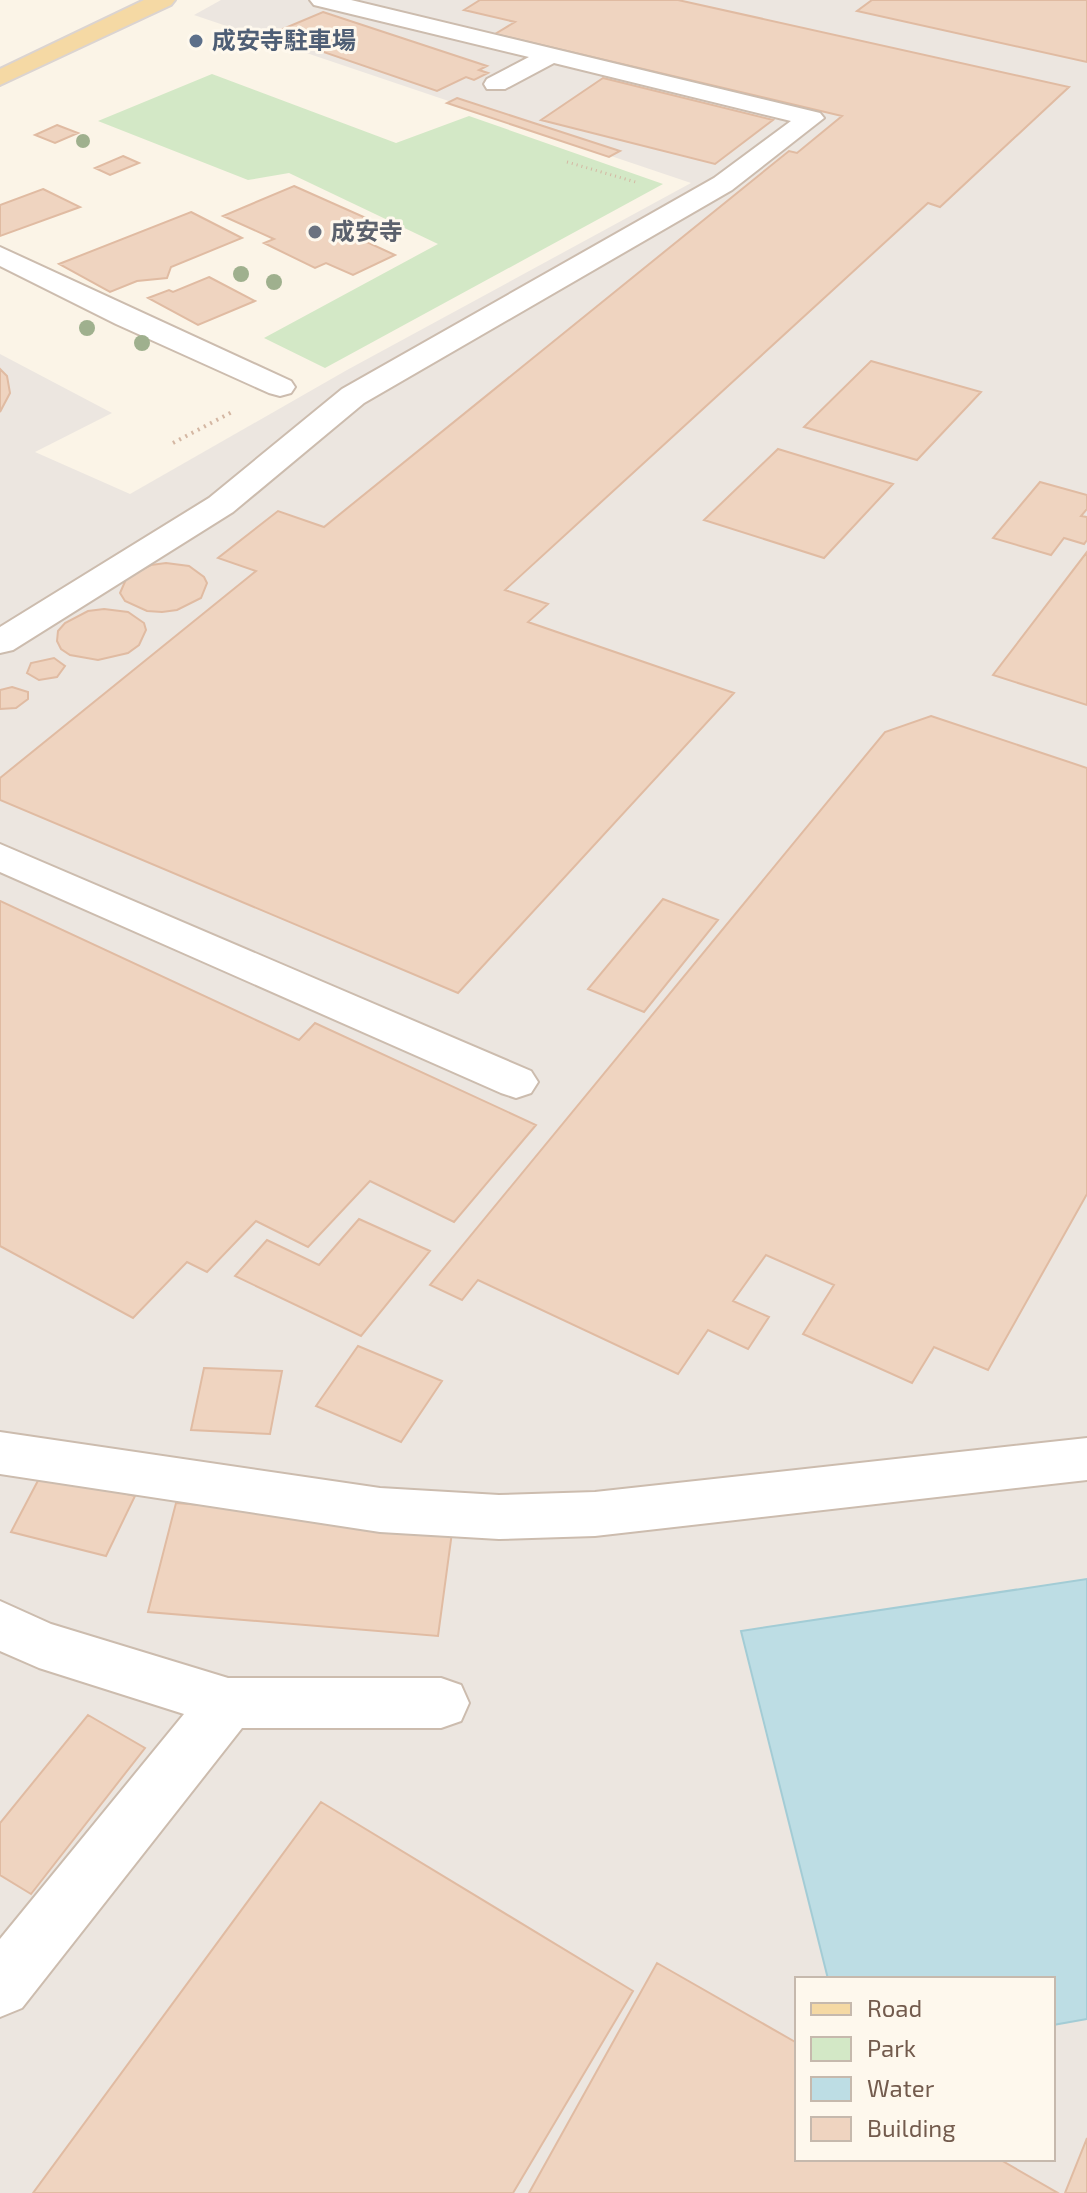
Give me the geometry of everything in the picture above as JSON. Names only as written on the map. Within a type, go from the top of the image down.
[{"type":"main road","points":[[0,78],[163,0]]},
{"type":"street","points":[[0,642],[221,505],[353,396],[723,184],[811,118],[322,0]]},
{"type":"street","points":[[496,84],[551,55]]},
{"type":"street","points":[[0,255],[126,318],[280,387]]},
{"type":"street","points":[[0,857],[516,1082]]},
{"type":"street","points":[[0,1453],[380,1510],[499,1517],[595,1514],[1087,1459]]},
{"type":"street","points":[[0,1625],[39,1644],[228,1703],[441,1703]]},
{"type":"street","points":[[0,1987],[228,1703]]},
{"type":"shaded area","points":[[221,0],[1087,0],[1087,2193],[0,2193],[0,354],[112,413],[35,452],[130,494],[347,370],[691,183],[194,15]]},
{"type":"green space","points":[[212,74],[396,143],[469,116],[663,184],[325,368],[264,338],[438,244],[289,173],[248,180],[98,121]]},
{"type":"water","points":[[1087,1579],[1087,2019],[1055,2025],[1055,1977],[828,1977],[741,1631]]},
{"type":"building","points":[[480,0],[678,0],[1069,87],[940,207],[928,203],[505,590],[548,604],[528,622],[734,693],[458,993],[0,800],[0,778],[256,571],[218,558],[278,511],[324,527],[789,151],[797,153],[842,116],[495,34],[515,22],[464,10]]},
{"type":"building","points":[[872,0],[1087,0],[1087,62],[857,11]]},
{"type":"building","points":[[323,12],[487,66],[479,70],[488,73],[474,80],[466,77],[437,91],[271,34]]},
{"type":"building","points":[[603,78],[773,120],[715,164],[541,120]]},
{"type":"building","points":[[457,98],[620,151],[609,157],[447,103]]},
{"type":"building","points":[[57,125],[78,133],[55,143],[35,135]]},
{"type":"building","points":[[123,156],[139,163],[110,175],[95,168]]},
{"type":"building","name":"成安寺","points":[[294,186],[384,226],[358,238],[395,255],[353,275],[326,263],[315,268],[264,243],[274,239],[223,216]]},
{"type":"building","points":[[43,189],[80,207],[0,236],[0,205]]},
{"type":"building","points":[[191,212],[242,238],[171,267],[167,278],[137,281],[110,292],[59,264]]},
{"type":"building","points":[[209,277],[255,301],[198,325],[148,298],[169,290],[173,292]]},
{"type":"building","points":[[871,361],[981,392],[917,460],[804,427]]},
{"type":"building","points":[[0,369],[7,376],[10,393],[0,412]]},
{"type":"building","points":[[778,449],[893,484],[824,558],[704,520]]},
{"type":"building","points":[[1040,482],[1087,495],[1087,509],[1081,516],[1087,517],[1087,540],[1084,544],[1064,538],[1051,555],[993,538]]},
{"type":"building","points":[[1087,552],[1087,705],[993,675]]},
{"type":"building","points":[[151,565],[189,566],[204,577],[207,583],[201,598],[177,610],[162,612],[147,611],[125,601],[120,593],[127,577]]},
{"type":"building","points":[[88,611],[128,612],[144,623],[146,630],[139,645],[128,653],[98,660],[70,655],[61,649],[57,641],[58,631],[65,623]]},
{"type":"building","points":[[54,658],[65,666],[57,677],[39,680],[27,673],[31,663]]},
{"type":"building","points":[[12,687],[28,692],[28,699],[16,708],[0,709],[0,690]]},
{"type":"building","points":[[931,716],[1087,768],[1087,1194],[988,1370],[934,1347],[912,1383],[803,1334],[834,1285],[766,1255],[733,1301],[769,1317],[748,1349],[708,1330],[678,1374],[478,1280],[462,1300],[430,1285],[885,732]]},
{"type":"building","points":[[663,899],[718,920],[644,1012],[588,989]]},
{"type":"building","points":[[0,901],[299,1040],[315,1023],[536,1125],[454,1222],[370,1181],[308,1247],[256,1221],[207,1272],[187,1262],[133,1318],[0,1246]]},
{"type":"building","points":[[359,1219],[430,1251],[361,1336],[235,1276],[267,1240],[319,1265]]},
{"type":"building","points":[[358,1346],[442,1381],[401,1442],[316,1406]]},
{"type":"building","points":[[204,1368],[282,1371],[270,1434],[191,1430]]},
{"type":"building","points":[[42,1473],[135,1496],[106,1556],[11,1532]]},
{"type":"building","points":[[176,1503],[453,1525],[438,1636],[148,1612]]},
{"type":"building","points":[[88,1715],[145,1748],[31,1894],[0,1875],[0,1823]]},
{"type":"building","points":[[321,1802],[633,1991],[513,2193],[33,2193]]},
{"type":"building","points":[[657,1963],[795,2042],[795,2161],[1002,2161],[1058,2193],[529,2193]]},
{"type":"building","points":[[1087,2138],[1087,2193],[1065,2193]]},
{"type":"place","name":"成安寺駐車場","points":[[196,41]]},
{"type":"place","name":"成安寺","points":[[315,232]]}]
